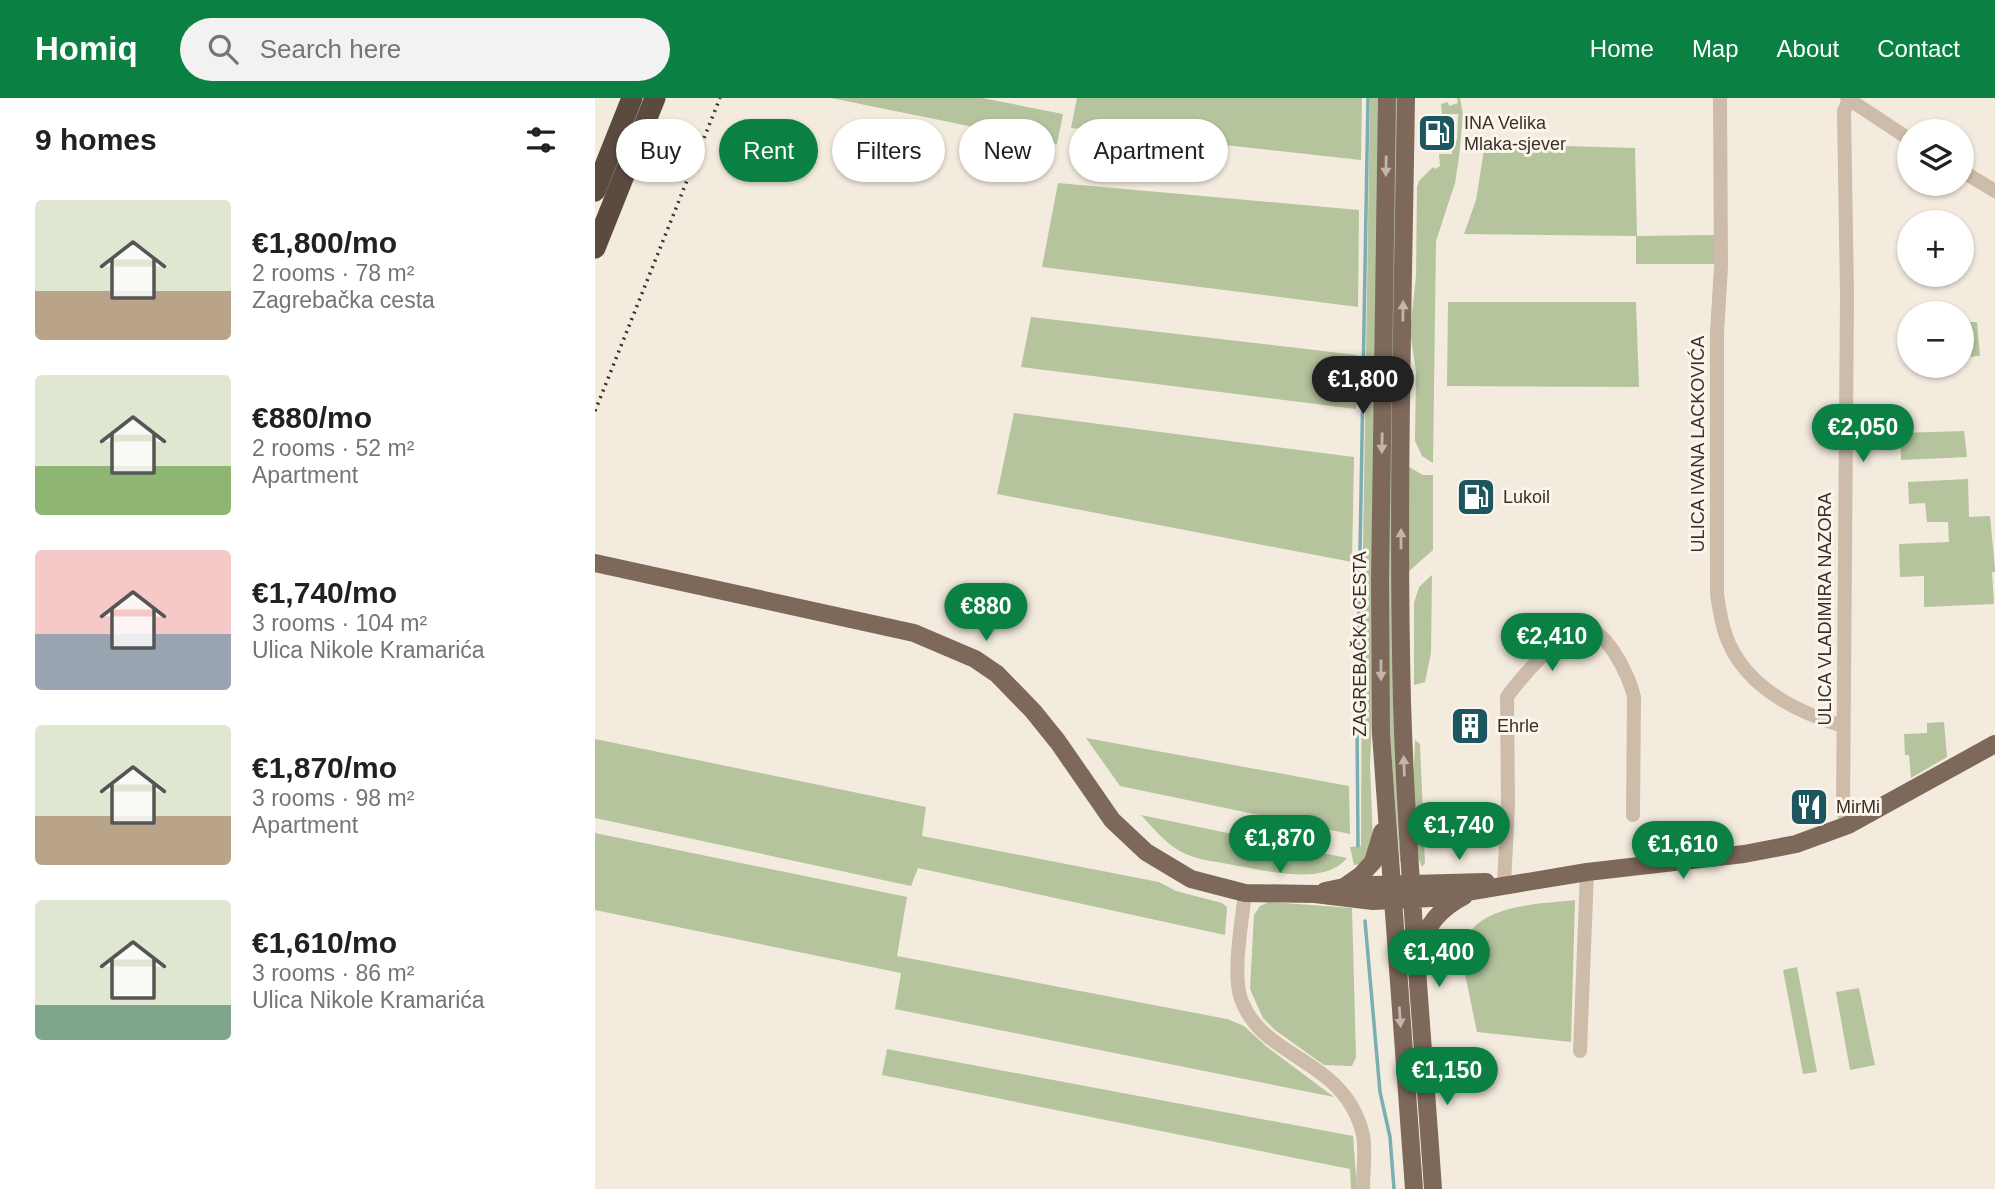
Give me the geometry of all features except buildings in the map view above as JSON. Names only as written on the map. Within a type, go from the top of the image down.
[{"type":"highway","points":[[595,191],[632,98]]},
{"type":"highway","points":[[595,248],[655,98]]},
{"type":"main road","name":"ZAGREBAČKA CESTA","points":[[1387,98],[1380,582],[1381,734],[1413,1189]]},
{"type":"main road","points":[[1406,98],[1401,590],[1405,792],[1433,1189]]},
{"type":"main road","points":[[595,563],[914,634],[975,659],[997,674],[1033,711],[1112,820],[1146,852],[1191,879],[1245,893],[1315,894],[1358,900],[1391,892]]},
{"type":"main road","points":[[1315,894],[1344,887],[1391,892],[1471,892],[1504,884],[1744,854],[1795,844],[1848,825],[1995,744]]},
{"type":"main road","points":[[1344,887],[1373,862],[1386,822]]},
{"type":"main road","points":[[1412,891],[1474,881],[1504,884]]},
{"type":"main road","points":[[1417,953],[1434,918],[1447,906],[1471,892]]},
{"type":"street","name":"ULICA IVANA LACKOVIĆA","points":[[1720,98],[1717,594],[1721,618],[1734,653],[1764,687],[1793,706],[1843,726]]},
{"type":"street","name":"ULICA VLADIMIRA NAZORA","points":[[1848,99],[1844,111],[1847,295],[1843,726],[1843,810],[1848,825]]},
{"type":"street","points":[[1848,99],[1897,131]]},
{"type":"street","points":[[1974,178],[1995,191]]},
{"type":"street","points":[[1504,884],[1508,805],[1507,697],[1561,638],[1575,629],[1587,628],[1598,634],[1630,682],[1634,696],[1633,815]]},
{"type":"street","points":[[1580,1051],[1587,872]]},
{"type":"street","points":[[1245,893],[1238,972],[1240,997],[1262,1031],[1322,1073],[1343,1093],[1352,1107],[1363,1138],[1363,1189]]},
{"type":"green space","points":[[831,98],[982,98],[1063,114],[1057,144],[1055,119],[959,119],[959,124],[945,119]]},
{"type":"green space","points":[[1077,98],[1362,98],[1361,160],[1228,145],[1228,119],[1073,119]]},
{"type":"green space","points":[[1370,98],[1382,98],[1374,681],[1370,766],[1373,840],[1365,863],[1354,865],[1350,847],[1361,846]]},
{"type":"green space","points":[[1395,98],[1399,98],[1403,862],[1400,862],[1388,712],[1390,298]]},
{"type":"green space","points":[[1457,98],[1460,98],[1463,115],[1459,157],[1455,183],[1436,241],[1433,463],[1422,456],[1415,441],[1416,372],[1410,331],[1416,277],[1417,187],[1419,181],[1433,167],[1435,169],[1440,166],[1439,154],[1452,154],[1452,146],[1455,146],[1457,140],[1458,114],[1442,114],[1441,104],[1448,102],[1449,106],[1458,103]]},
{"type":"green space","points":[[1485,144],[1635,148],[1637,236],[1714,235],[1714,264],[1636,264],[1636,236],[1464,234],[1476,200]]},
{"type":"green space","points":[[1058,183],[1359,210],[1358,307],[1042,267]]},
{"type":"green space","points":[[1448,302],[1636,302],[1639,387],[1447,386]]},
{"type":"green space","points":[[1031,317],[1357,355],[1356,409],[1021,367]]},
{"type":"green space","points":[[1974,322],[1977,322],[1980,356],[1974,356]]},
{"type":"green space","points":[[1014,413],[1354,457],[1352,562],[997,494]]},
{"type":"green space","points":[[1964,431],[1967,457],[1901,460],[1900,433]]},
{"type":"green space","points":[[1409,467],[1423,475],[1433,475],[1433,550],[1408,572]]},
{"type":"green space","points":[[1968,479],[1969,517],[1990,516],[1995,568],[1995,572],[1992,572],[1994,604],[1924,607],[1924,576],[1900,577],[1899,544],[1949,542],[1948,522],[1927,522],[1925,503],[1909,504],[1908,482]]},
{"type":"green space","points":[[1432,575],[1431,653],[1425,682],[1414,685],[1414,603],[1419,587]]},
{"type":"green space","points":[[1944,722],[1947,757],[1911,778],[1909,755],[1905,755],[1904,734],[1927,733],[1927,723]]},
{"type":"green space","points":[[1086,738],[1349,786],[1350,834],[1120,786]]},
{"type":"green space","points":[[595,739],[926,807],[922,836],[1159,882],[1176,891],[1222,903],[1227,907],[1225,935],[918,868],[911,886],[595,818]]},
{"type":"green space","points":[[1415,740],[1420,744],[1425,863],[1422,867],[1413,822]]},
{"type":"green space","points":[[1141,815],[1347,858],[1337,867],[1309,874],[1277,873],[1207,860],[1176,849]]},
{"type":"green space","points":[[595,833],[907,897],[897,956],[1227,1019],[1244,1026],[1267,1047],[1334,1097],[895,1009],[901,973],[595,910]]},
{"type":"green space","points":[[1575,900],[1571,1042],[1477,1032],[1460,950],[1468,935],[1479,923],[1508,909]]},
{"type":"green space","points":[[1269,902],[1352,908],[1356,1057],[1352,1066],[1324,1065],[1275,1030],[1263,1018],[1250,989],[1254,915],[1260,906]]},
{"type":"green space","points":[[1797,967],[1817,1072],[1803,1074],[1783,970]]},
{"type":"green space","points":[[1859,988],[1875,1065],[1850,1070],[1836,992]]},
{"type":"green space","points":[[887,1049],[1353,1136],[1357,1189],[1351,1189],[1350,1169],[882,1075]]},
{"type":"waterway","points":[[1358,846],[1357,722],[1368,98]]},
{"type":"waterway","points":[[1365,921],[1380,1092],[1390,1137],[1394,1189]]},
{"type":"railway","points":[[595,411],[720,98]]},
{"type":"place","name":"INA Velika Mlaka-sjever","points":[[1437,133]]},
{"type":"place","name":"Lukoil","points":[[1476,497]]},
{"type":"place","name":"Ehrle","points":[[1470,726]]},
{"type":"place","name":"MirMi","points":[[1809,807]]}]
